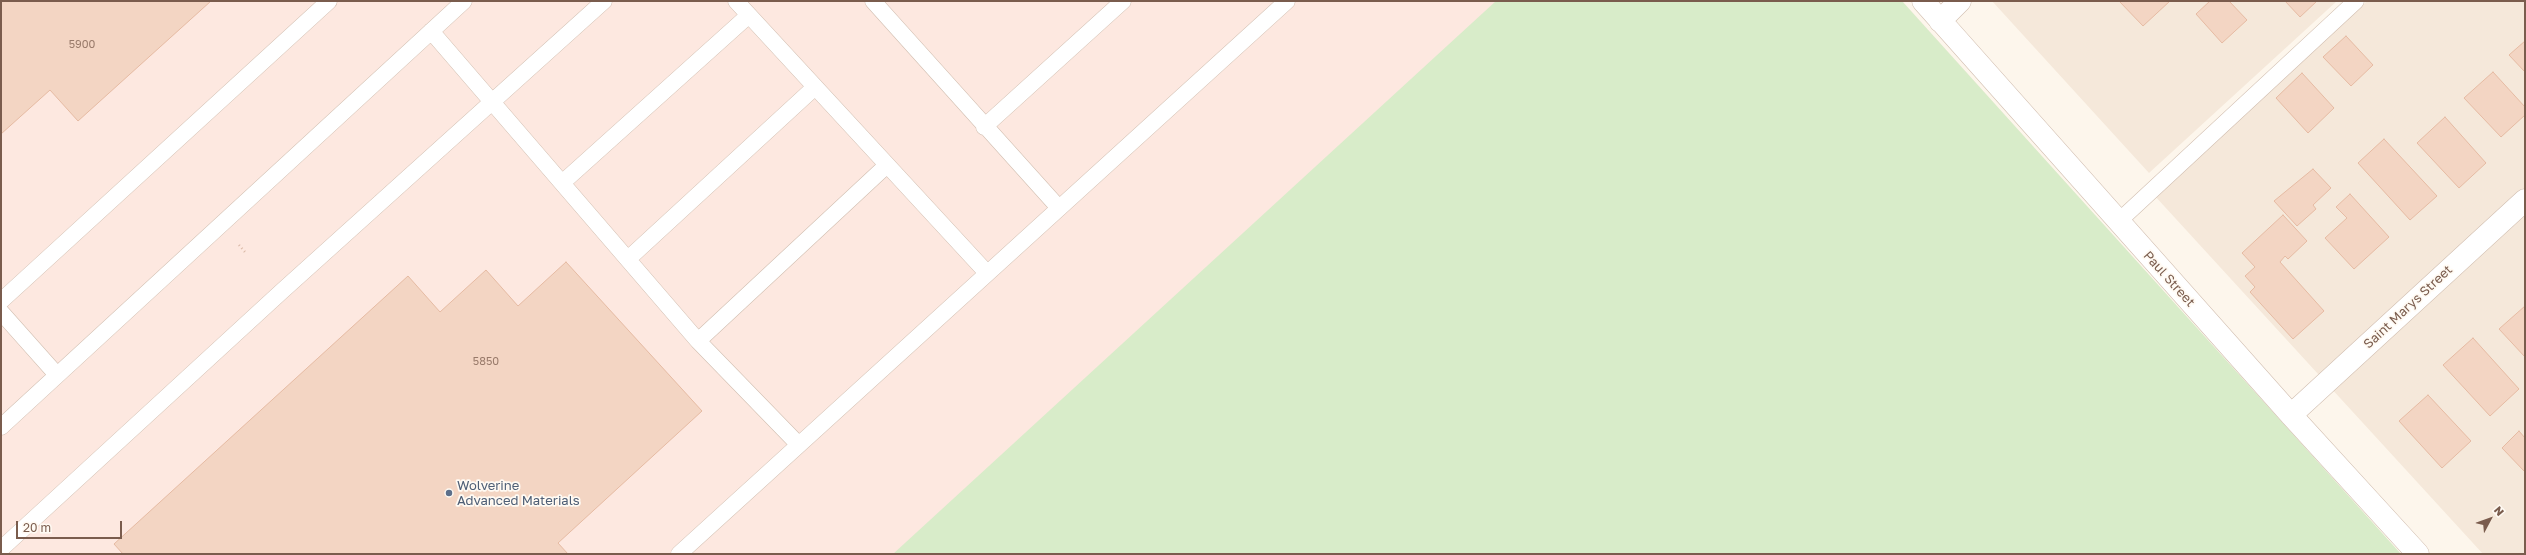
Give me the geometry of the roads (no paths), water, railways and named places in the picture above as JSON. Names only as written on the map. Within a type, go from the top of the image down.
[{"type":"street","name":"Paul Street","points":[[1923,1],[2290,415],[2418,554]]},
{"type":"street","points":[[1940,21],[1960,1]]},
{"type":"street","name":"Saint Marys Street","points":[[2290,415],[2525,200]]},
{"type":"lane","points":[[1,301],[329,1]]},
{"type":"lane","points":[[1,427],[464,1]]},
{"type":"lane","points":[[1,549],[492,101],[604,1]]},
{"type":"lane","points":[[736,1],[988,273]]},
{"type":"lane","points":[[873,1],[984,127],[1060,208]]},
{"type":"lane","points":[[984,127],[1123,1]]},
{"type":"lane","points":[[679,554],[1287,1]]},
{"type":"lane","points":[[2118,221],[2356,1]]},
{"type":"lane","points":[[562,183],[749,14]]},
{"type":"lane","points":[[431,31],[698,341],[799,445]]},
{"type":"lane","points":[[628,259],[815,87]]},
{"type":"lane","points":[[698,341],[887,165]]},
{"type":"lane","points":[[1,312],[57,375]]},
{"type":"place","name":"Wolverine Advanced Materials","points":[[449,493]]}]
